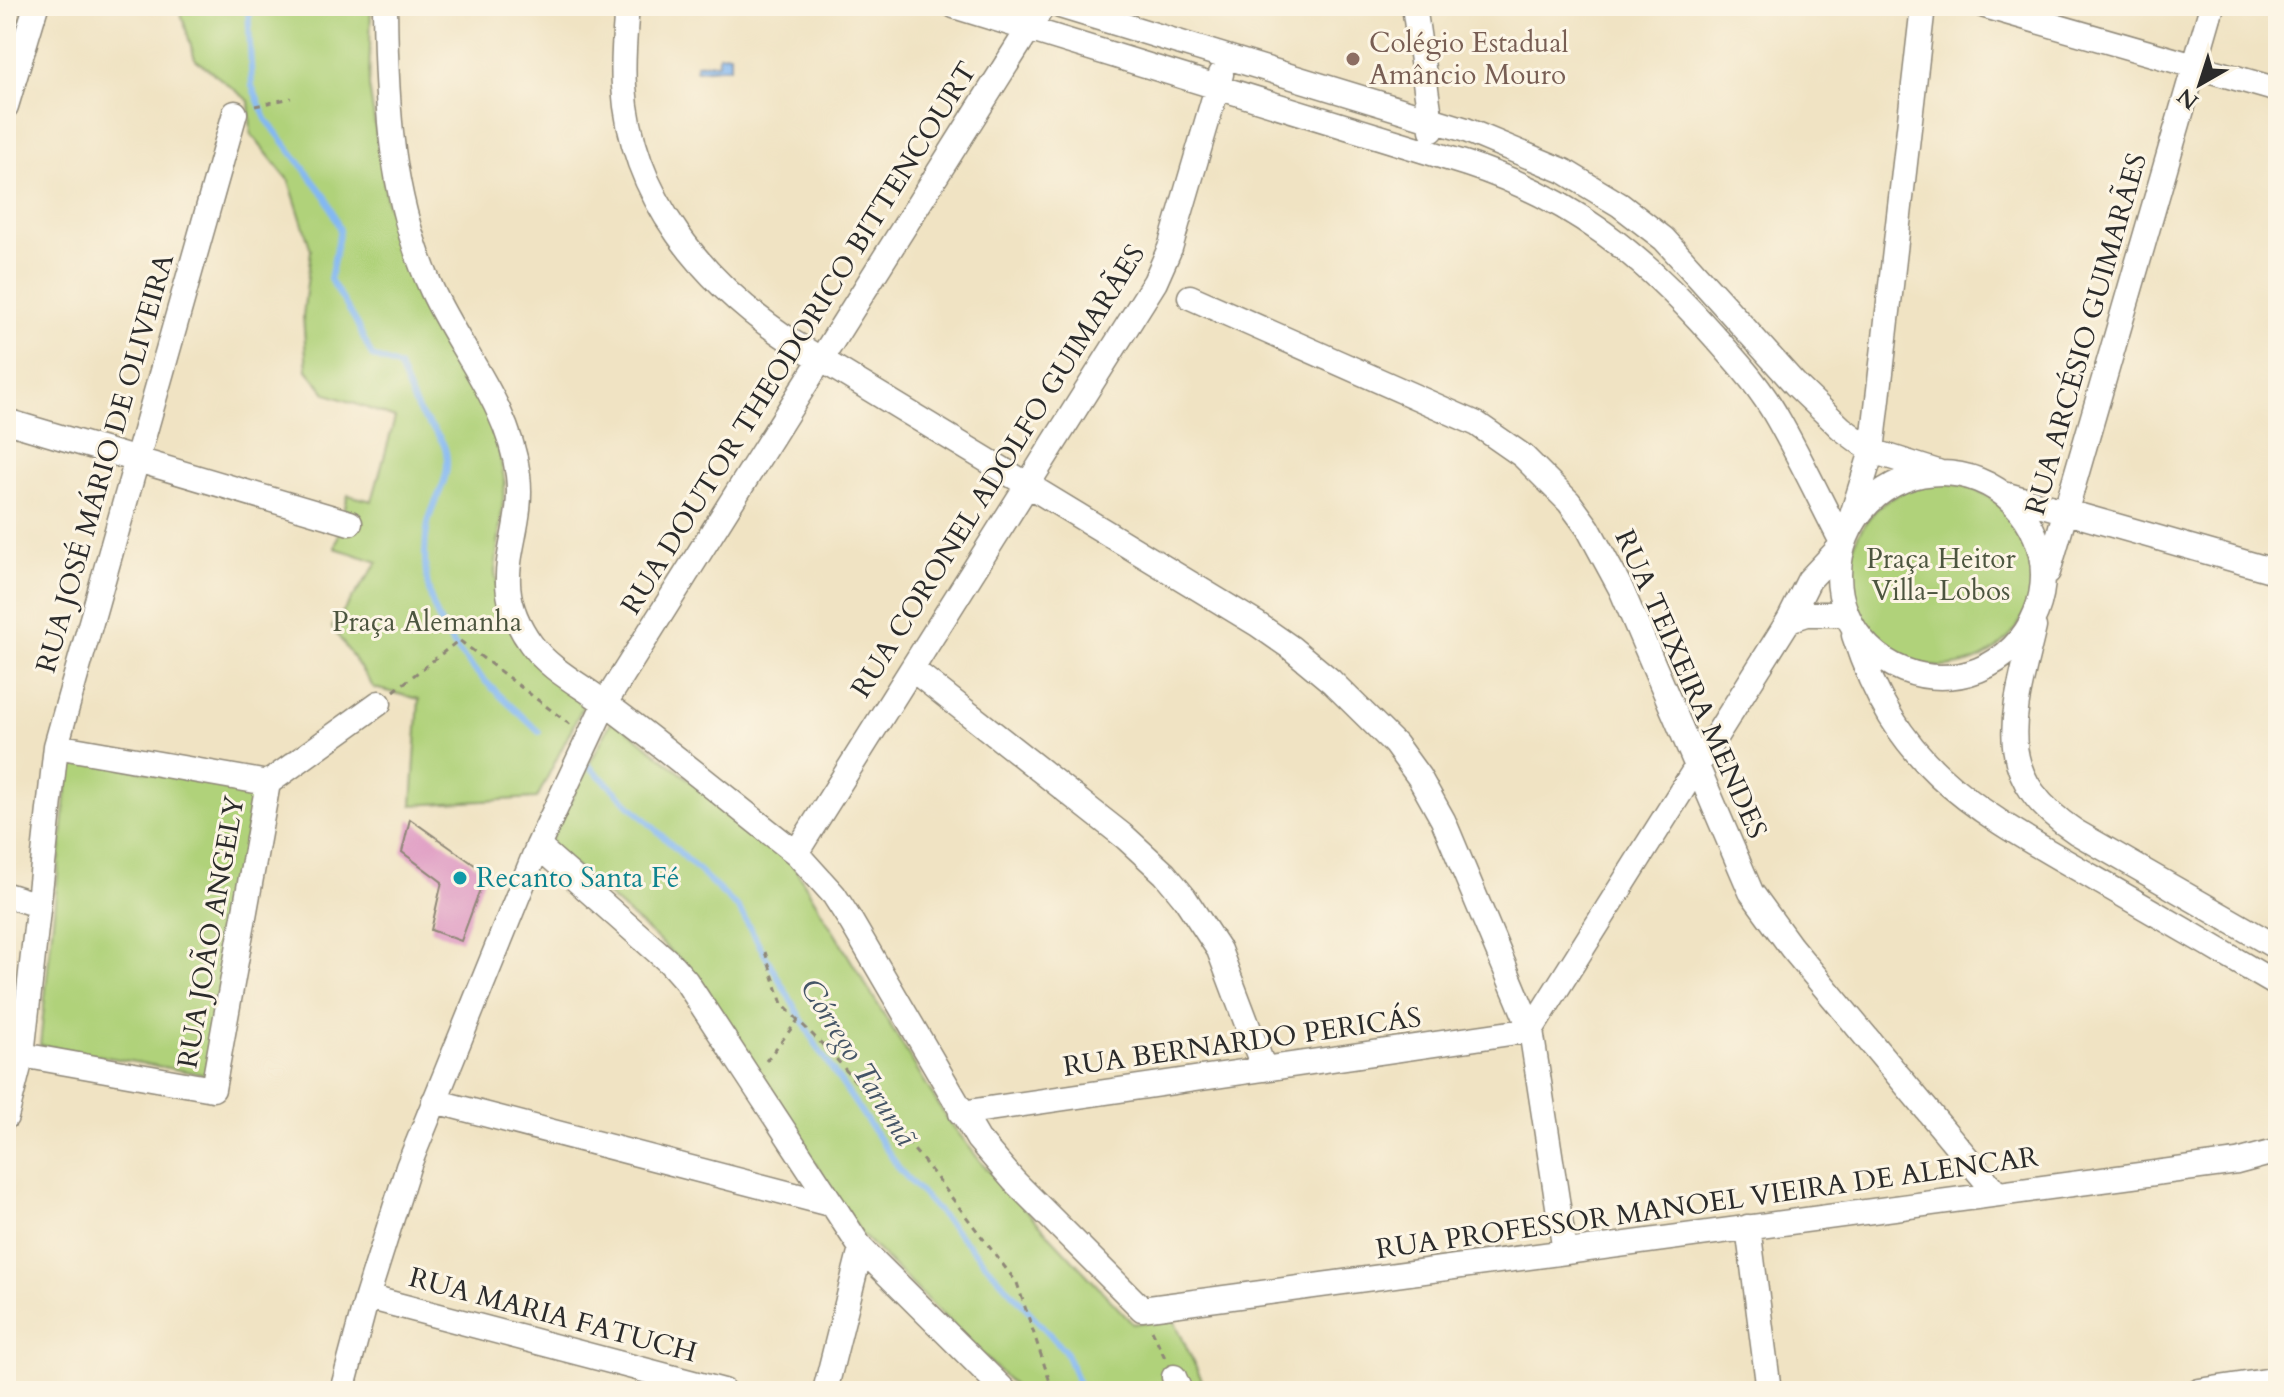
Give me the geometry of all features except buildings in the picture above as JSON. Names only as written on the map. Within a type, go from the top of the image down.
[{"type":"street","points":[[6,106],[36,6]]},
{"type":"street","points":[[385,6],[388,119],[392,155],[409,229],[431,288],[494,402],[513,450],[518,495],[507,568],[513,610],[522,629],[544,658],[796,853],[817,875],[846,914],[978,1139],[1005,1172],[1142,1309]]},
{"type":"street","points":[[627,6],[624,86],[628,113],[645,173],[678,237],[724,290],[767,325],[821,359],[1257,624],[1290,647],[1365,712],[1395,744],[1419,777],[1443,820],[1531,1030],[1565,1252]]},
{"type":"street","points":[[954,6],[1509,178],[1596,225],[1663,280],[1742,368],[1777,418],[1843,544]]},
{"type":"street","name":"RUA DOUTOR THEODORICO BITTENCOURT","points":[[342,1391],[395,1204],[538,846],[587,738],[605,703],[1043,6]]},
{"type":"street","points":[[1060,6],[1431,119],[1501,143],[1564,171],[1593,186],[1644,222],[1685,260],[1819,409],[1872,451],[1938,472],[1973,477],[2004,494],[2278,572]]},
{"type":"street","points":[[1414,6],[1436,154]]},
{"type":"street","points":[[1923,6],[1872,451],[1843,544],[1838,579],[1865,670],[1890,716],[1915,750],[1952,789],[2001,824],[2278,985]]},
{"type":"street","points":[[1985,6],[2278,90]]},
{"type":"street","name":"RUA ARCÉSIO GUIMARÃES","points":[[2044,586],[2212,6]]},
{"type":"street","name":"RUA CORONEL ADOLFO GUIMARÃES","points":[[796,853],[1163,266],[1226,57]]},
{"type":"street","name":"RUA JOSÉ MÁRIO DE OLIVEIRA","points":[[6,1117],[22,1055],[56,746],[137,460],[242,110]]},
{"type":"street","name":"RUA TEIXEIRA MENDES","points":[[1190,297],[1451,411],[1497,437],[1547,478],[1569,502],[1605,556],[1751,892],[1771,922],[1997,1194]]},
{"type":"street","points":[[6,421],[350,523]]},
{"type":"street","points":[[1531,1030],[1789,620],[1809,580],[1843,544],[1857,515],[1879,493],[1907,478],[1938,472]]},
{"type":"street","points":[[2004,494],[2027,519],[2041,551],[2044,586],[2017,701],[2014,742],[2022,778],[2034,796],[2076,832],[2278,948]]},
{"type":"street","points":[[1789,620],[1821,612],[1848,619],[1872,651],[1899,669],[1932,678],[1965,676],[1996,663],[2021,641],[2038,613]]},
{"type":"street","points":[[912,669],[1126,838],[1165,874],[1190,905],[1219,950],[1264,1069]]},
{"type":"street","points":[[56,746],[268,783],[379,703]]},
{"type":"street","name":"RUA JOÃO ANGELY","points":[[22,1055],[213,1089],[268,783]]},
{"type":"street","points":[[538,846],[670,963],[702,1003],[861,1248],[1005,1391]]},
{"type":"street","points":[[6,895],[38,905]]},
{"type":"street","name":"RUA BERNARDO PERICÁS","points":[[961,1113],[1531,1030]]},
{"type":"street","points":[[434,1101],[833,1205]]},
{"type":"street","name":"RUA PROFESSOR MANOEL VIEIRA DE ALENCAR","points":[[1142,1309],[2237,1162],[2278,1151]]},
{"type":"street","points":[[1748,1227],[1769,1391]]},
{"type":"street","points":[[825,1391],[861,1248]]},
{"type":"street","name":"RUA MARIA FATUCH","points":[[367,1297],[724,1391]]},
{"type":"street","points":[[2199,1391],[2278,1382]]},
{"type":"path","points":[[242,110],[291,98]]},
{"type":"path","points":[[379,703],[459,640],[587,738]]},
{"type":"path","points":[[765,952],[782,1004],[832,1054],[926,1164],[1017,1283],[1053,1391]]},
{"type":"path","points":[[751,1080],[798,1020]]},
{"type":"path","points":[[1142,1309],[1177,1384]]},
{"type":"green space","name":"Praça Alemanha","points":[[179,6],[371,6],[369,86],[387,203],[404,256],[424,302],[489,418],[499,450],[505,484],[495,572],[501,604],[586,700],[537,798],[412,805],[419,699],[374,688],[332,627],[378,562],[335,548],[348,495],[372,501],[395,418],[327,394],[307,370],[303,316],[311,250],[289,181],[251,134],[249,101],[195,59]]},
{"type":"green space","name":"Praça Heitor Villa-Lobos","points":[[1941,483],[1976,490],[2006,510],[2026,540],[2033,575],[2026,610],[2006,640],[1976,660],[1941,667],[1906,660],[1876,640],[1856,610],[1849,575],[1856,540],[1876,510],[1906,490]]},
{"type":"green space","points":[[613,718],[792,863],[946,1117],[981,1162],[1133,1324],[1173,1318],[1207,1391],[1019,1391],[862,1235],[686,965],[549,843]]},
{"type":"green space","points":[[70,758],[254,791],[207,1075],[40,1045]]},
{"type":"water","points":[[730,54],[730,67],[696,70],[696,64],[718,63],[719,55]]},
{"type":"waterway","name":"Córrego Tarumã","points":[[248,6],[252,86],[266,119],[326,197],[340,230],[330,279],[372,356],[399,367],[419,412],[445,447],[446,471],[428,523],[425,559],[428,590],[438,617],[470,665],[539,732]]},
{"type":"waterway","name":"Córrego Tarumã","points":[[588,765],[739,909],[819,1050],[901,1171],[1065,1351],[1082,1391]]},
{"type":"place","name":"Colégio Estadual Amâncio Mouro","points":[[1353,59]]},
{"type":"place","name":"Recanto Santa Fé","points":[[460,878]]}]
